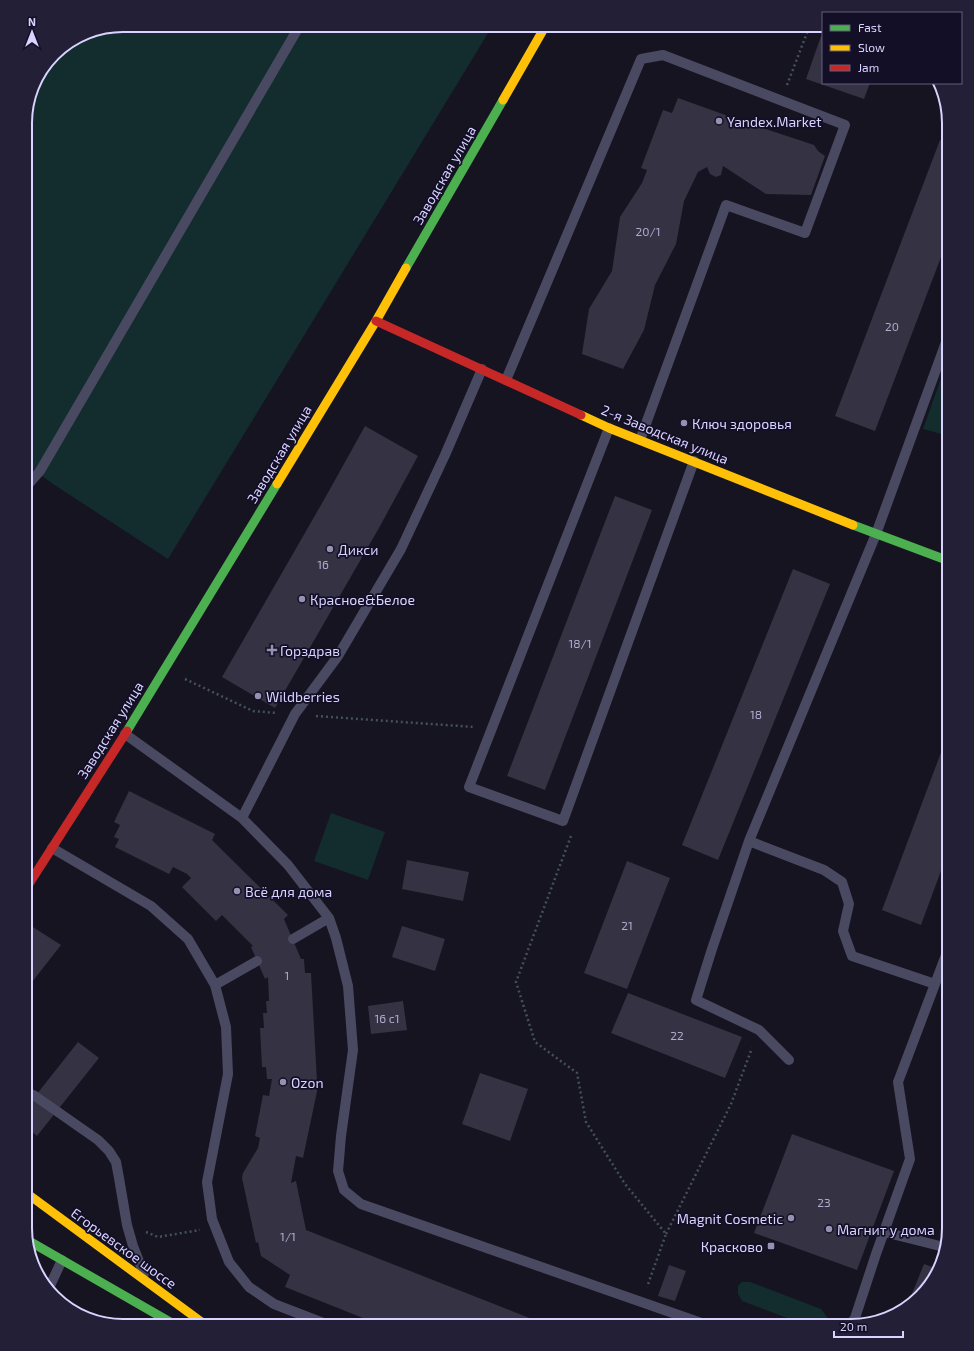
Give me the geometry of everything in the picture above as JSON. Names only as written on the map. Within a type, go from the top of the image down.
[{"type":"street","name":"Заводская улица","points":[[32,879],[125,734],[376,321],[542,32]]},
{"type":"street","name":"2-я Заводская улица","points":[[376,321],[610,428],[876,534],[942,558]]},
{"type":"street","name":"Егорьевское шоссе","points":[[32,1197],[197,1319]]},
{"type":"street","points":[[34,1244],[165,1319]]},
{"type":"lane","points":[[32,480],[40,471],[296,32]]},
{"type":"lane","points":[[506,380],[641,59],[663,55],[846,124],[804,233],[726,205],[640,440]]},
{"type":"lane","points":[[790,1060],[758,1030],[696,1000],[749,842],[876,534],[942,353]]},
{"type":"lane","points":[[242,818],[296,714],[338,656],[401,549],[445,455],[482,369]]},
{"type":"lane","points":[[610,428],[469,787],[563,821],[694,461]]},
{"type":"lane","points":[[125,734],[242,818],[288,865],[330,918],[348,986],[353,1050],[341,1136],[338,1171],[344,1190],[361,1204],[690,1319]]},
{"type":"lane","points":[[749,842],[824,870],[842,882],[848,904],[843,931],[852,956],[935,984]]},
{"type":"lane","points":[[52,848],[151,906],[188,939],[215,985],[226,1027],[228,1074],[207,1182],[212,1219],[229,1262],[249,1287],[274,1304],[313,1319]]},
{"type":"lane","points":[[293,939],[330,918]]},
{"type":"lane","points":[[215,985],[257,961]]},
{"type":"lane","points":[[855,1319],[910,1160],[898,1082],[942,966]]},
{"type":"lane","points":[[32,1096],[98,1140],[109,1151],[116,1162],[127,1225],[133,1246],[147,1282]]},
{"type":"lane","points":[[884,1232],[940,1246]]},
{"type":"lane","points":[[39,1257],[60,1259],[51,1283]]},
{"type":"path","points":[[782,100],[807,32]]},
{"type":"path","points":[[165,669],[253,711],[492,728]]},
{"type":"path","points":[[574,830],[516,982],[535,1042],[578,1073],[586,1122],[624,1184],[666,1234]]},
{"type":"path","points":[[642,1302],[666,1234],[731,1104],[758,1030]]},
{"type":"path","points":[[127,1225],[158,1237],[215,1227]]},
{"type":"green space","points":[[123,32],[489,32],[168,559],[53,484],[32,468],[32,117],[35,99],[41,83],[47,72],[55,63],[77,44],[99,35]]},
{"type":"green space","points":[[942,376],[942,434],[923,429]]},
{"type":"green space","points":[[331,813],[385,832],[368,880],[314,861]]},
{"type":"green space","points":[[742,1282],[750,1282],[821,1309],[827,1319],[790,1319],[742,1301],[738,1294],[738,1286]]},
{"type":"building","points":[[821,36],[822,84],[870,84],[864,99],[806,79]]},
{"type":"building","points":[[678,98],[731,117],[735,125],[747,128],[754,125],[814,145],[818,151],[825,156],[811,195],[766,194],[723,166],[721,175],[716,177],[710,174],[707,167],[698,172],[684,201],[676,244],[655,285],[644,330],[623,369],[582,354],[589,309],[612,271],[620,217],[642,183],[647,170],[641,168],[663,110],[672,113]]},
{"type":"building","points":[[940,140],[942,141],[942,254],[875,431],[835,416]]},
{"type":"building","points":[[365,426],[418,456],[379,528],[275,708],[222,677]]},
{"type":"building","points":[[615,496],[652,510],[545,790],[507,776]]},
{"type":"building","points":[[793,569],[830,584],[718,860],[682,845]]},
{"type":"building","points":[[942,750],[942,868],[921,925],[882,910]]},
{"type":"building","points":[[129,791],[215,834],[212,840],[288,915],[284,919],[301,959],[304,959],[305,973],[311,973],[317,1081],[319,1082],[303,1158],[296,1156],[291,1183],[296,1181],[306,1230],[532,1319],[365,1319],[285,1287],[290,1275],[261,1256],[258,1242],[256,1243],[242,1178],[243,1173],[258,1148],[260,1138],[255,1136],[263,1095],[269,1096],[272,1079],[267,1079],[266,1067],[262,1067],[260,1028],[264,1028],[263,1013],[267,1013],[266,1001],[269,1001],[268,977],[265,979],[251,947],[253,946],[222,915],[216,921],[182,887],[191,878],[187,874],[173,867],[169,874],[115,847],[119,839],[114,837],[120,825],[114,822]]},
{"type":"building","points":[[407,860],[469,872],[463,901],[402,889]]},
{"type":"building","points":[[627,861],[670,878],[627,989],[584,973]]},
{"type":"building","points":[[32,926],[61,945],[32,982]]},
{"type":"building","points":[[402,926],[445,939],[435,971],[392,957]]},
{"type":"building","points":[[628,993],[742,1037],[725,1078],[611,1033]]},
{"type":"building","points":[[403,1001],[407,1030],[371,1034],[368,1006]]},
{"type":"building","points":[[78,1042],[99,1058],[37,1136],[32,1132],[32,1100]]},
{"type":"building","points":[[480,1073],[528,1089],[510,1141],[462,1124]]},
{"type":"building","points":[[792,1134],[894,1171],[857,1270],[754,1233]]},
{"type":"building","points":[[924,1264],[933,1267],[930,1274],[911,1295]]},
{"type":"building","points":[[669,1265],[686,1271],[675,1301],[658,1296]]},
{"type":"traffic: fast","points":[[406,268],[503,100]]},
{"type":"traffic: fast","points":[[127,731],[277,484]]},
{"type":"traffic: fast","points":[[853,525],[942,558]]},
{"type":"traffic: fast","points":[[34,1244],[165,1319]]},
{"type":"traffic: slow","points":[[503,100],[542,32]]},
{"type":"traffic: slow","points":[[277,484],[376,321],[406,268]]},
{"type":"traffic: slow","points":[[581,415],[609,428],[853,525]]},
{"type":"traffic: slow","points":[[32,1197],[197,1319]]},
{"type":"traffic: jam","points":[[376,321],[581,415]]},
{"type":"traffic: jam","points":[[32,879],[127,731]]},
{"type":"place","name":"Yandex.Market","points":[[719,121]]},
{"type":"place","name":"Ключ здоровья","points":[[684,423]]},
{"type":"place","name":"Дикси","points":[[330,549]]},
{"type":"place","name":"Красное&Белое","points":[[302,599]]},
{"type":"place","name":"Горздрав","points":[[272,650]]},
{"type":"place","name":"Wildberries","points":[[258,696]]},
{"type":"place","name":"Всё для дома","points":[[237,891]]},
{"type":"place","name":"Ozon","points":[[283,1082]]},
{"type":"place","name":"Magnit Cosmetic","points":[[791,1218]]},
{"type":"place","name":"Магнит у дома","points":[[829,1229]]},
{"type":"place","name":"Красково","points":[[771,1246]]}]
